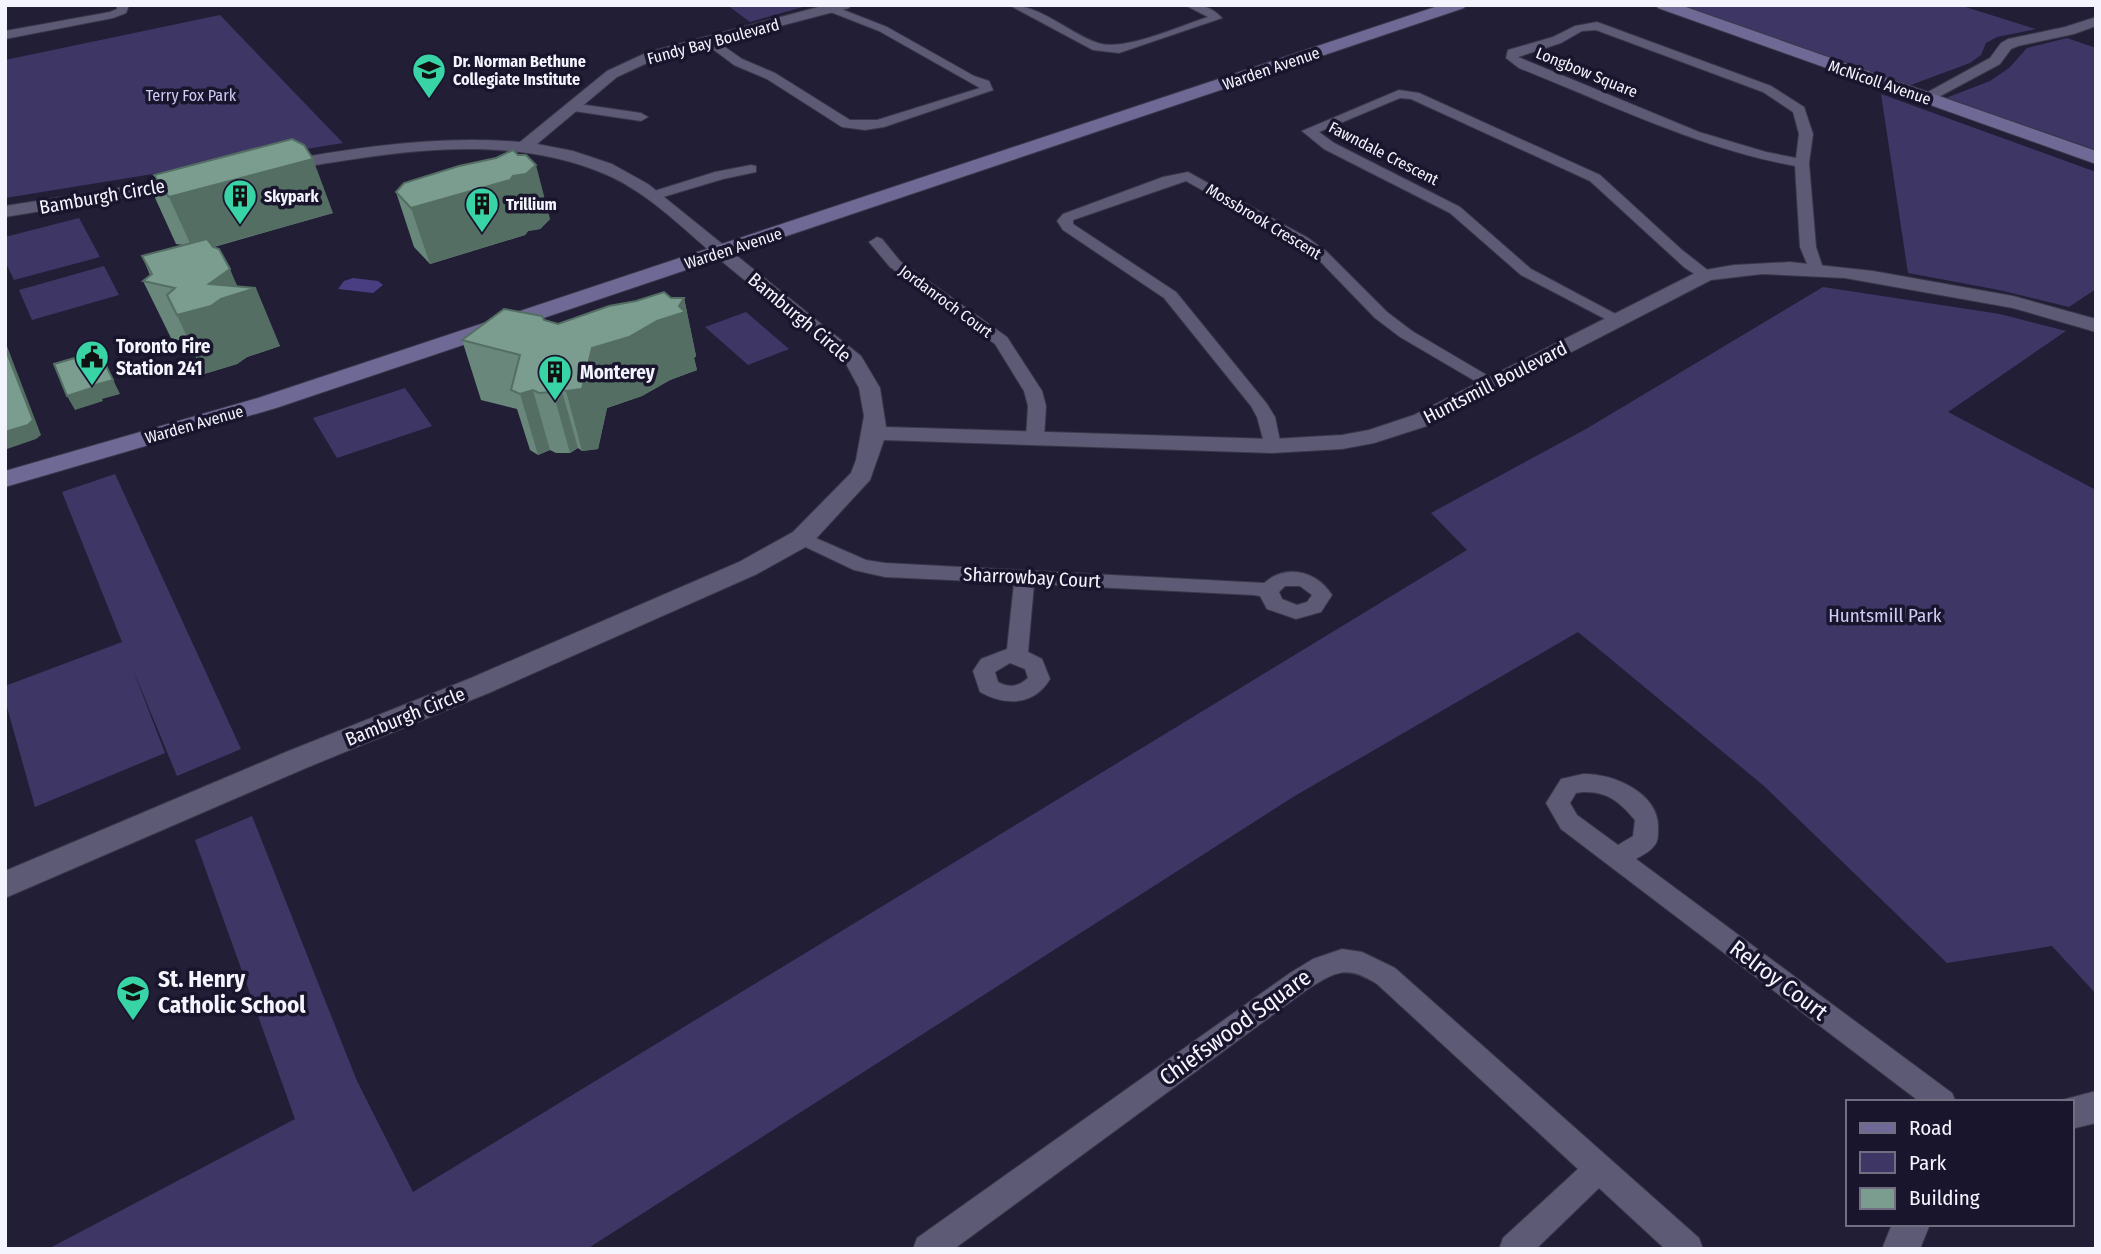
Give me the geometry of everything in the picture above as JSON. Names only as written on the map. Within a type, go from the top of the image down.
[{"type":"main road","name":"Warden Avenue","points":[[5,479],[267,403],[1458,5]]},
{"type":"main road","name":"McNicoll Avenue","points":[[1664,5],[2096,158]]},
{"type":"street","points":[[5,35],[113,15],[122,11],[123,5]]},
{"type":"street","points":[[1015,5],[1097,47],[1109,49],[1135,45],[1215,20],[1215,15],[1191,5]]},
{"type":"street","points":[[708,41],[738,62],[771,76],[847,124],[858,127],[879,124],[987,90],[985,84],[970,79],[883,29],[838,7]]},
{"type":"street","name":"Fundy Bay Boulevard","points":[[524,147],[623,67],[653,55],[838,7]]},
{"type":"street","points":[[1925,98],[1995,61],[2006,46],[2013,42],[2069,31],[2096,21]]},
{"type":"street","name":"Longbow Square","points":[[1802,163],[1752,154],[1710,141],[1523,65],[1512,58],[1512,53],[1557,40],[1579,28],[1597,26],[1745,80],[1774,92],[1800,110],[1806,135],[1802,163],[1808,247],[1815,268]]},
{"type":"street","name":"Fawndale Crescent","points":[[1617,319],[1526,272],[1455,210],[1329,146],[1309,131],[1399,94],[1415,96],[1595,178],[1619,198],[1669,249],[1706,275]]},
{"type":"street","points":[[572,107],[641,117]]},
{"type":"street","name":"Bamburgh Circle","points":[[5,886],[296,760],[481,685],[748,568],[802,538],[862,475],[874,433],[875,400],[864,374],[853,360],[653,195],[607,169],[574,157],[524,147],[473,144],[407,147],[259,169]]},
{"type":"street","points":[[653,195],[720,175],[751,169]]},
{"type":"street","name":"Mossbrook Crescent","points":[[1272,446],[1266,417],[1258,404],[1170,295],[1068,227],[1064,221],[1068,217],[1168,180],[1188,177],[1303,241],[1321,254],[1381,315],[1406,334],[1493,384]]},
{"type":"street","name":"Bamburgh Circle","points":[[5,212],[206,178]]},
{"type":"street","name":"Jordanroch Court","points":[[877,242],[895,264],[1001,341],[1033,391],[1037,406],[1035,438]]},
{"type":"street","name":"Huntsmill Boulevard","points":[[874,433],[1272,446],[1342,442],[1374,436],[1422,420],[1706,275],[1765,267],[1815,268],[2014,301],[2096,327]]},
{"type":"street","name":"Sharrowbay Court","points":[[802,538],[874,568],[1253,587],[1268,591]]},
{"type":"street","points":[[1017,656],[1025,577]]},
{"type":"street","name":"Relroy Court","points":[[1617,858],[1939,1100]]},
{"type":"street","name":"Chiefswood Square","points":[[928,1249],[1298,981],[1327,962],[1349,960],[1363,962],[1387,976],[1688,1249]]},
{"type":"street","points":[[2073,1113],[2096,1107]]},
{"type":"street","points":[[1514,1249],[1599,1169]]},
{"type":"street","points":[[1901,1249],[1910,1226]]},
{"type":"green space","points":[[727,5],[810,5],[750,22]]},
{"type":"green space","points":[[1681,5],[1959,5],[2036,29],[1997,37],[1986,43],[1981,55],[1970,63],[1908,86]]},
{"type":"green space","name":"Terry Fox Park","points":[[220,15],[343,143],[5,198],[5,60]]},
{"type":"green space","points":[[2067,38],[2096,48],[2096,150],[1946,98],[1990,81],[2009,68],[2027,48]]},
{"type":"green space","points":[[1881,94],[2096,172],[2096,289],[2069,307],[1999,290],[1908,273]]},
{"type":"green space","points":[[79,218],[100,257],[14,280],[5,261],[5,237]]},
{"type":"green space","points":[[104,266],[119,295],[32,320],[19,290]]},
{"type":"green space","name":"Huntsmill Park","points":[[1823,287],[2000,314],[2066,331],[1948,412],[2096,490],[2096,994],[2052,946],[1947,963],[1764,786],[1578,632],[1293,797],[587,1249],[48,1249],[295,1119],[195,840],[252,816],[357,1081],[413,1192],[1467,550],[1431,513],[1586,429]]},
{"type":"green space","points":[[746,312],[789,349],[748,365],[705,327]]},
{"type":"green space","points":[[405,388],[432,426],[337,458],[313,418]]},
{"type":"green space","points":[[115,474],[241,749],[177,776],[132,667],[165,753],[35,807],[5,700],[5,686],[122,642],[62,492]]},
{"type":"shaded area","points":[[353,278],[378,281],[383,285],[373,293],[338,289],[344,281]]},
{"type":"building","points":[[292,139],[304,145],[313,159],[169,197],[164,191],[151,189],[159,183],[154,175]]},
{"type":"building","points":[[513,150],[518,155],[526,155],[536,165],[526,174],[513,176],[510,180],[411,208],[396,192],[404,183],[496,158]]},
{"type":"building","points":[[207,239],[213,247],[219,249],[230,269],[209,284],[256,288],[221,299],[211,306],[177,315],[167,295],[175,288],[143,281],[152,274],[142,256]]},
{"type":"building","points":[[664,292],[671,298],[684,298],[679,306],[685,312],[657,321],[629,337],[592,348],[582,389],[566,391],[561,388],[553,392],[539,393],[533,390],[520,394],[511,390],[520,355],[462,340],[504,309],[542,316],[544,320],[558,324],[609,306]]},
{"type":"building","points":[[5,348],[33,420],[28,425],[5,432]]},
{"type":"building","points":[[99,351],[113,380],[67,396],[54,364]]},
{"type":"place","name":"Dr. Norman Bethune Collegiate Institute","points":[[429,100]]},
{"type":"place","name":"Skypark","points":[[240,226]]},
{"type":"place","name":"Trillium","points":[[482,234]]},
{"type":"place","name":"Toronto Fire Station 241","points":[[92,387]]},
{"type":"place","name":"Monterey","points":[[555,402]]},
{"type":"place","name":"St. Henry Catholic School","points":[[133,1022]]}]
